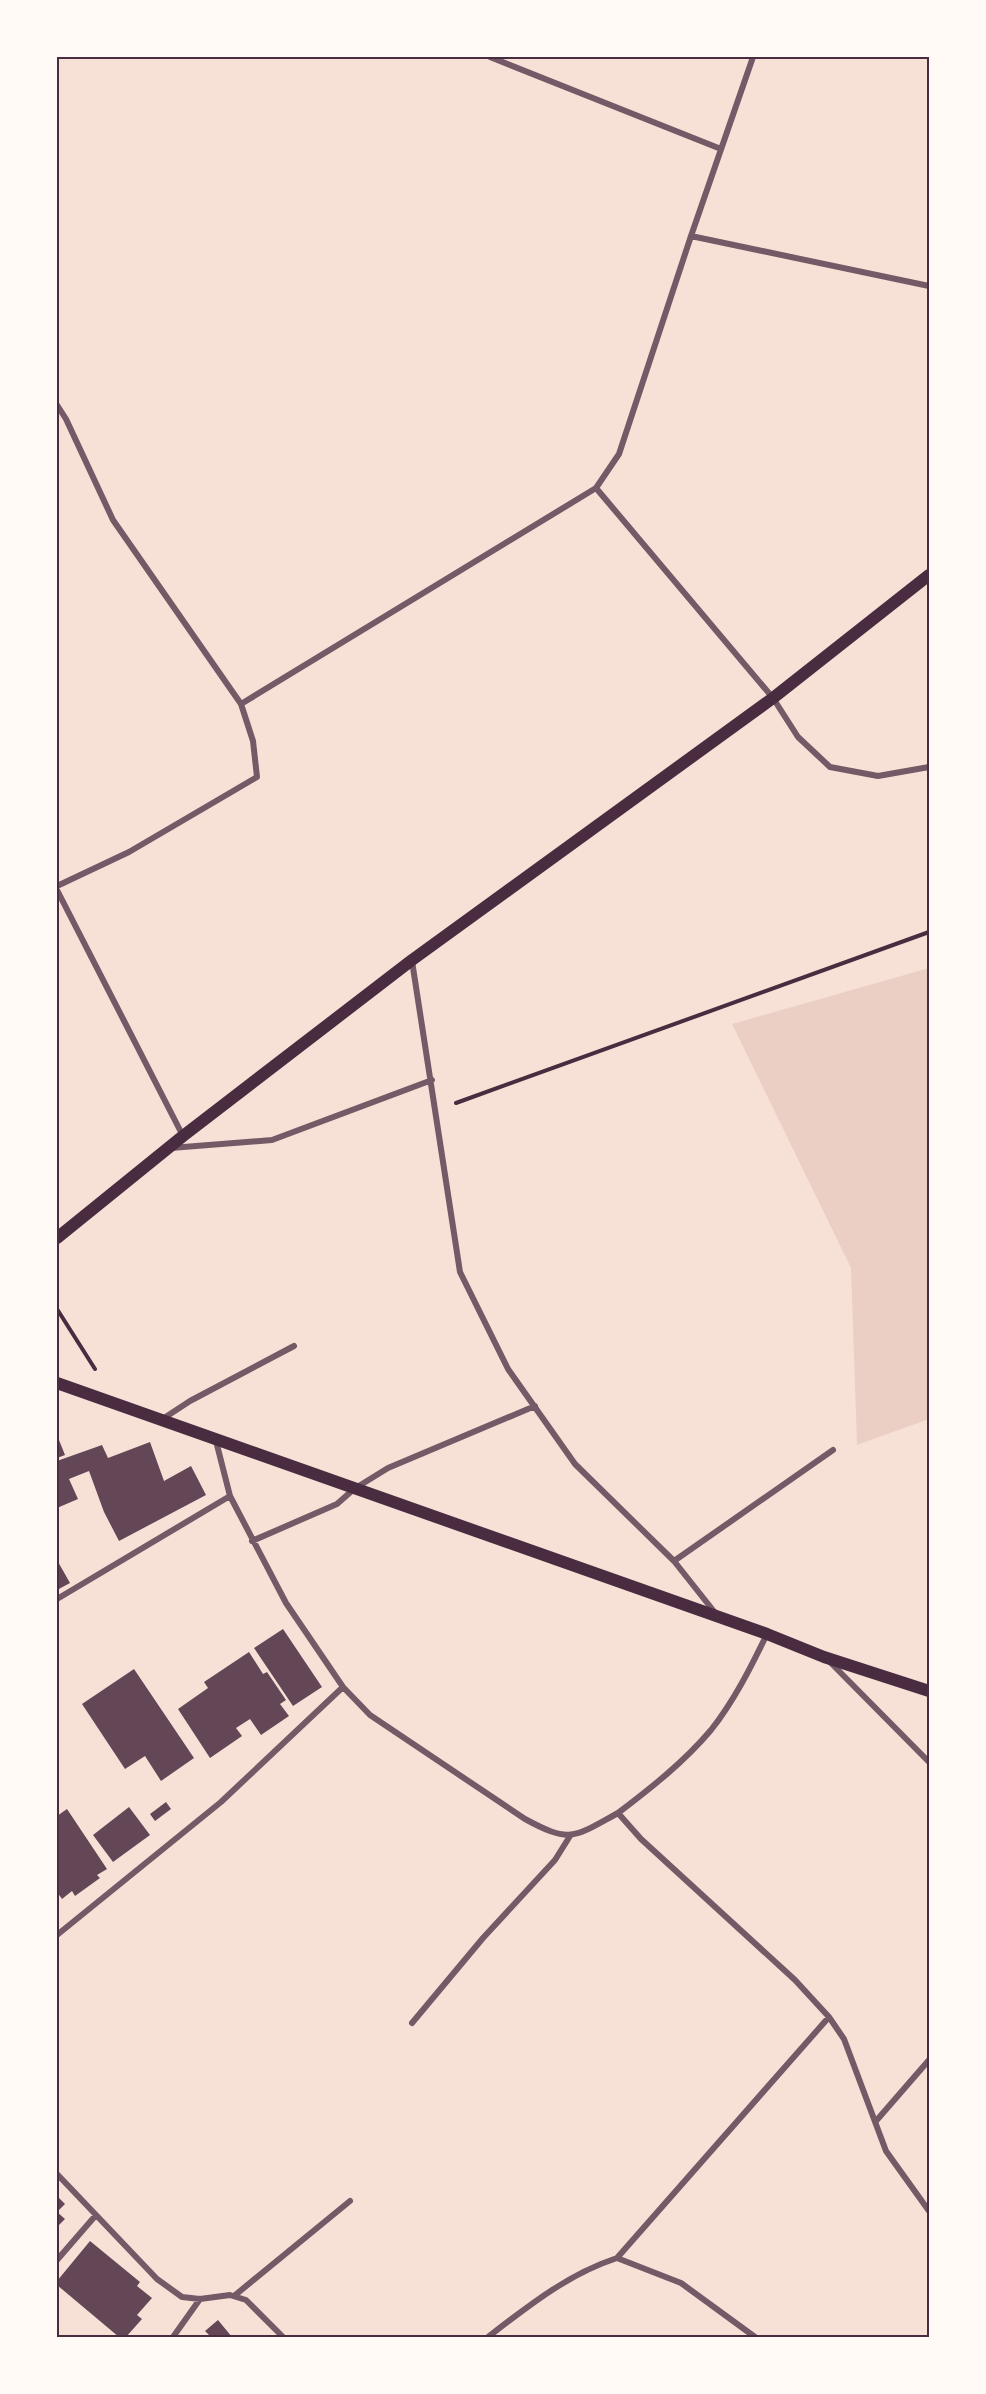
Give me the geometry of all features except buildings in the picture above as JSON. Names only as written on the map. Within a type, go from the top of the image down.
[{"type":"main road","points":[[57,1238],[183,1137],[412,960],[773,698],[929,575]]},
{"type":"main road","points":[[57,1383],[767,1634],[824,1657],[929,1691]]},
{"type":"street","points":[[490,57],[721,149]]},
{"type":"street","points":[[241,704],[596,488],[619,454],[753,57]]},
{"type":"street","points":[[691,236],[929,286]]},
{"type":"street","points":[[57,405],[66,419],[113,520],[241,704],[253,741],[257,777],[129,852],[57,888],[183,1137]]},
{"type":"street","points":[[596,488],[773,698],[798,737],[830,768],[878,776],[929,767]]},
{"type":"street","points":[[412,960],[460,1272],[508,1369],[575,1464],[674,1561],[718,1617]]},
{"type":"street","points":[[169,1148],[272,1140],[432,1080]]},
{"type":"street","points":[[160,1420],[190,1401],[294,1346]]},
{"type":"street","points":[[252,1541],[337,1504],[354,1489],[388,1468],[535,1406]]},
{"type":"street","points":[[215,1440],[230,1496],[252,1541],[286,1603],[343,1687],[370,1715],[525,1819],[550,1832],[570,1836]]},
{"type":"street","points":[[674,1561],[833,1450]]},
{"type":"street","points":[[57,1599],[230,1496]]},
{"type":"street","points":[[411,2023],[483,1938],[555,1860],[570,1836],[618,1813],[666,1775],[711,1730],[745,1678],[767,1634]]},
{"type":"street","points":[[824,1657],[929,1762]]},
{"type":"street","points":[[57,1935],[220,1802],[343,1687]]},
{"type":"street","points":[[618,1813],[642,1839],[795,1980],[830,2017],[844,2039],[886,2151],[929,2211]]},
{"type":"street","points":[[488,2337],[530,2304],[590,2267],[617,2258],[830,2017]]},
{"type":"street","points":[[876,2121],[929,2060]]},
{"type":"street","points":[[57,2174],[157,2279],[182,2297],[200,2299],[234,2296],[246,2300],[283,2337]]},
{"type":"street","points":[[234,2296],[350,2201]]},
{"type":"street","points":[[57,2260],[96,2214]]},
{"type":"street","points":[[617,2258],[681,2283],[755,2337]]},
{"type":"street","points":[[172,2337],[200,2299]]},
{"type":"path","points":[[436,1110],[929,932]]},
{"type":"path","points":[[57,1309],[105,1385],[110,1402]]},
{"type":"shaded area","points":[[929,968],[929,1419],[857,1445],[851,1268],[732,1024]]}]
